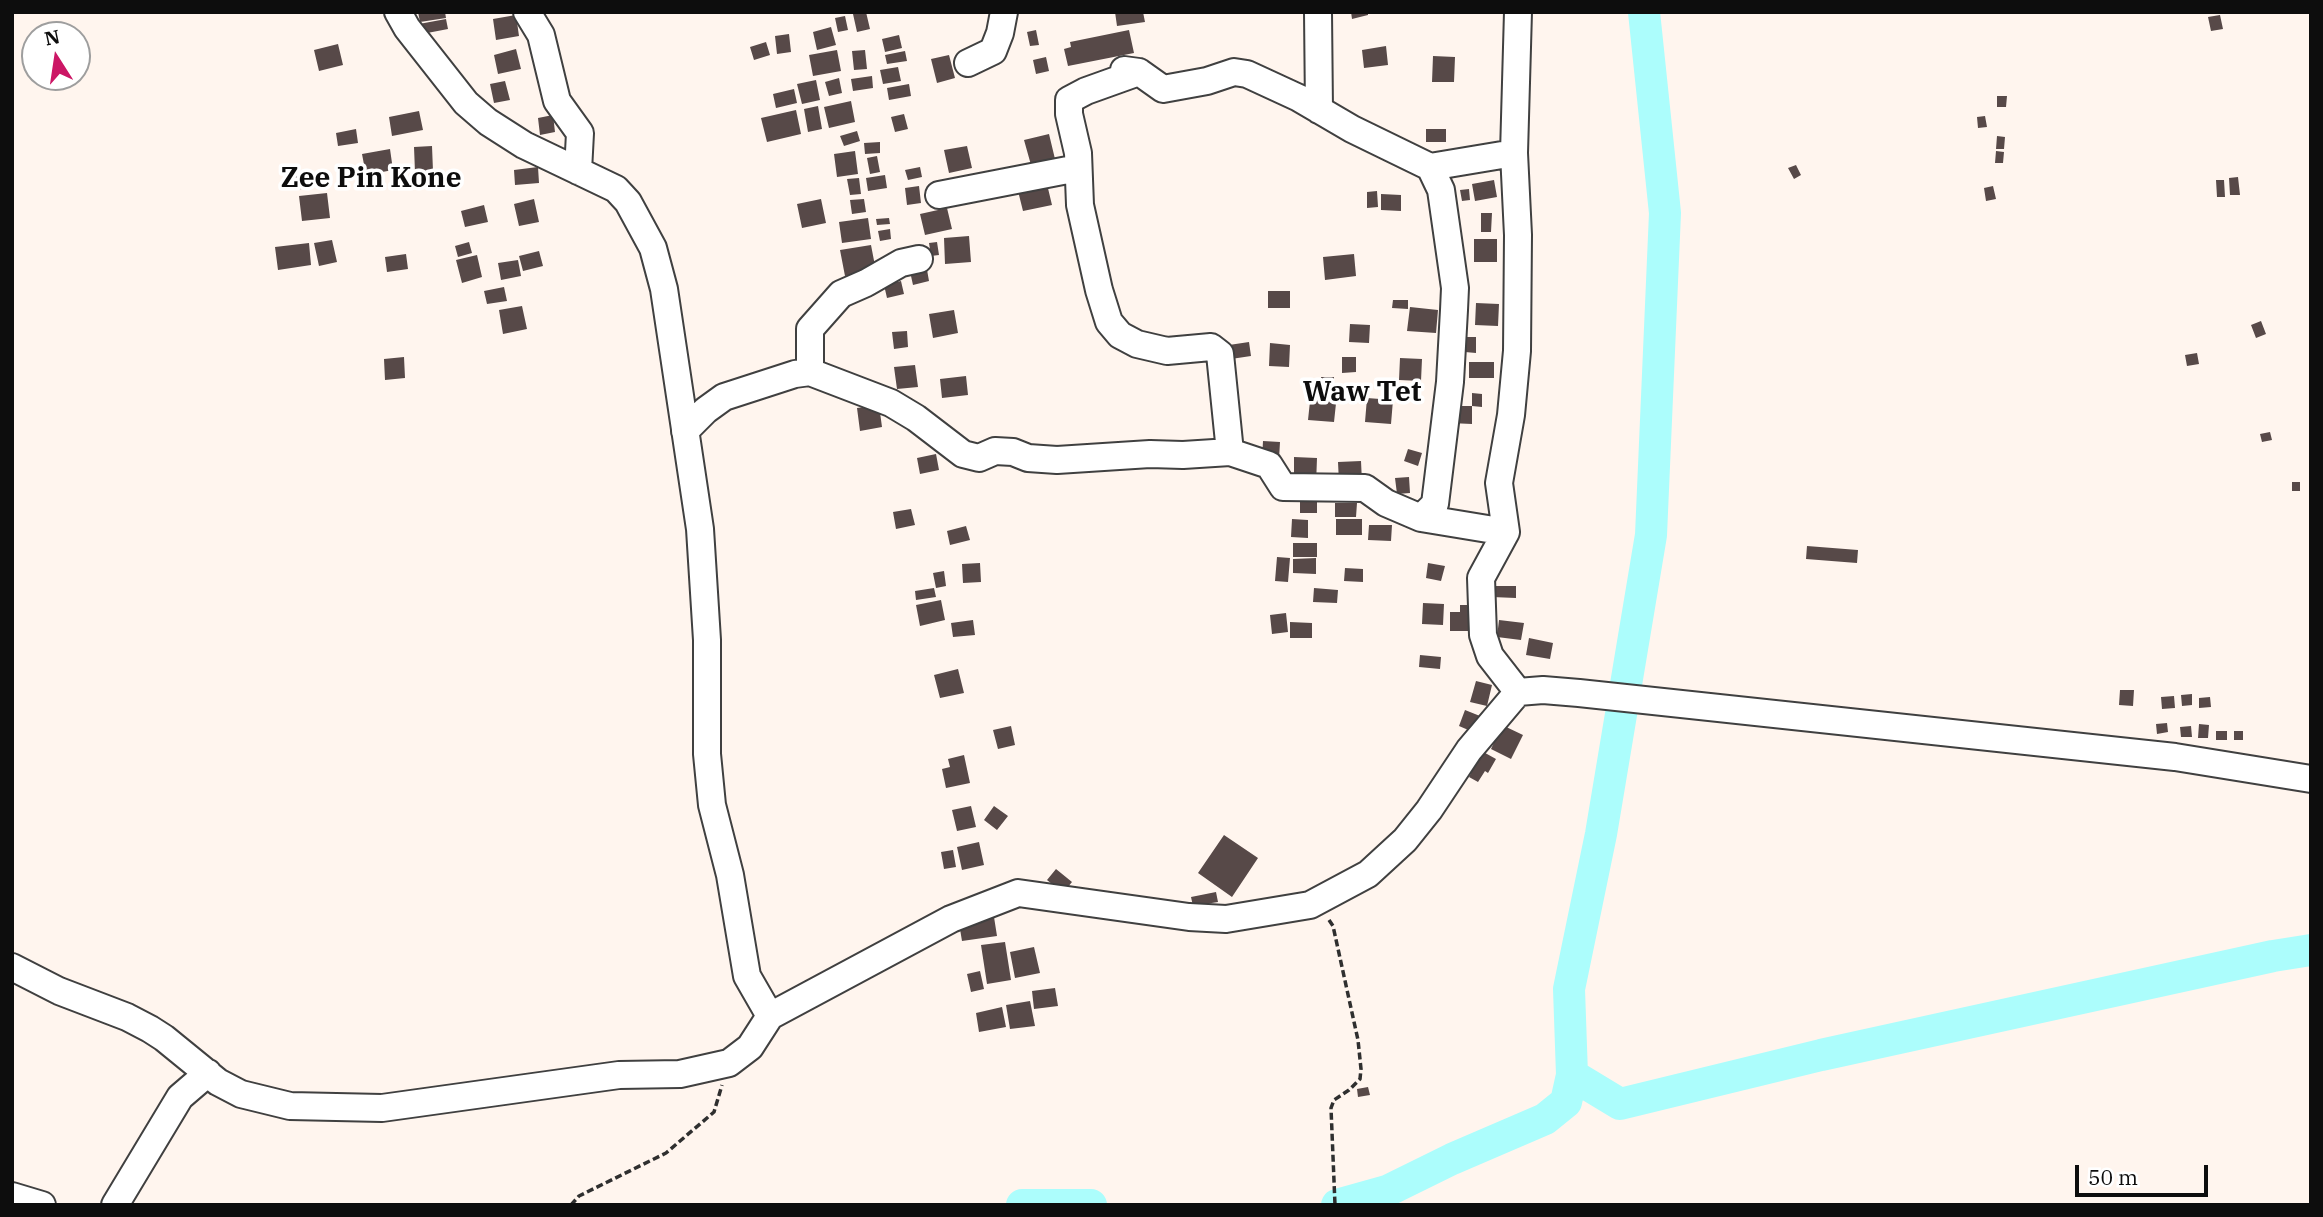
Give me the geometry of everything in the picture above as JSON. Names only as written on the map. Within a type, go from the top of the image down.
[{"type":"street","points":[[397,12],[453,88],[488,122],[524,145],[615,189],[628,202],[653,248],[664,289],[700,529],[707,640],[707,754],[712,805],[730,876],[747,976],[770,1016]]},
{"type":"street","points":[[527,12],[541,35],[557,101],[580,133],[578,171]]},
{"type":"street","points":[[968,63],[993,51],[1004,12]]},
{"type":"street","points":[[1318,12],[1320,110]]},
{"type":"street","points":[[1518,12],[1514,153],[1518,235],[1517,351],[1511,415],[1499,483],[1506,532],[1481,578],[1483,635],[1490,656],[1518,692]]},
{"type":"street","points":[[1107,69],[1139,72],[1163,89],[1207,81],[1234,72],[1274,85],[1430,167],[1514,153]]},
{"type":"street","points":[[1139,72],[1069,100],[1080,205],[1099,290],[1109,322],[1120,335],[1137,344],[1167,351],[1211,347],[1220,354],[1230,452]]},
{"type":"street","points":[[1421,518],[1435,504],[1450,382],[1455,288],[1441,190],[1430,167]]},
{"type":"street","points":[[939,195],[1078,168]]},
{"type":"street","points":[[810,372],[810,330],[841,294],[901,262],[919,259]]},
{"type":"street","points":[[685,432],[706,410],[724,397],[795,374],[810,372],[891,403],[916,418],[963,454],[979,458],[995,451],[1013,452],[1028,458],[1057,460],[1230,452],[1269,465],[1283,487],[1365,488],[1386,503],[1421,518],[1506,532]]},
{"type":"street","points":[[12,967],[59,991],[127,1017],[150,1029],[228,1089],[267,1102],[310,1107],[382,1108],[619,1075],[680,1074],[729,1063],[750,1046],[770,1016],[951,919],[1018,893],[1226,919],[1310,905],[1367,874],[1405,840],[1429,810],[1469,750],[1518,692],[1543,690],[1579,693],[2175,757],[2311,779]]},
{"type":"street","points":[[115,1205],[180,1097],[208,1073]]},
{"type":"street","points":[[12,1196],[43,1205]]},
{"type":"path","points":[[1310,905],[1333,926],[1360,1059],[1360,1079],[1334,1100],[1331,1108],[1335,1205]]},
{"type":"path","points":[[571,1205],[579,1196],[666,1153],[714,1112],[729,1063]]},
{"type":"building","points":[[418,12],[445,12],[446,18],[420,22]]},
{"type":"building","points":[[866,12],[870,29],[857,32],[853,14]]},
{"type":"building","points":[[1115,12],[1143,12],[1145,22],[1117,26]]},
{"type":"building","points":[[1351,12],[1368,12],[1368,15],[1352,19]]},
{"type":"building","points":[[516,15],[519,36],[496,40],[493,19]]},
{"type":"building","points":[[2220,15],[2223,29],[2211,31],[2208,17]]},
{"type":"building","points":[[845,16],[848,30],[838,32],[835,18]]},
{"type":"building","points":[[446,19],[448,29],[422,34],[419,24]]},
{"type":"building","points":[[831,27],[836,45],[817,50],[813,32]]},
{"type":"building","points":[[1036,30],[1039,45],[1030,46],[1027,32]]},
{"type":"building","points":[[1129,30],[1134,53],[1068,66],[1064,49],[1071,47],[1070,42]]},
{"type":"building","points":[[789,34],[791,52],[777,54],[775,36]]},
{"type":"building","points":[[899,35],[902,48],[885,52],[882,39]]},
{"type":"building","points":[[766,42],[770,55],[754,60],[750,47]]},
{"type":"building","points":[[338,44],[343,65],[319,71],[314,50]]},
{"type":"building","points":[[1386,46],[1388,65],[1364,68],[1362,50]]},
{"type":"building","points":[[516,49],[521,69],[498,74],[494,55]]},
{"type":"building","points":[[837,50],[841,71],[813,76],[809,55]]},
{"type":"building","points":[[865,50],[867,69],[854,70],[852,51]]},
{"type":"building","points":[[905,51],[907,61],[887,64],[885,55]]},
{"type":"building","points":[[949,55],[955,78],[937,83],[931,59]]},
{"type":"building","points":[[1433,56],[1455,57],[1454,82],[1432,82]]},
{"type":"building","points":[[1046,57],[1049,71],[1036,74],[1033,60]]},
{"type":"building","points":[[898,67],[901,81],[883,84],[880,70]]},
{"type":"building","points":[[872,76],[873,88],[853,91],[851,79]]},
{"type":"building","points":[[839,78],[842,93],[829,96],[825,82]]},
{"type":"building","points":[[816,80],[820,100],[802,104],[797,84]]},
{"type":"building","points":[[505,81],[510,100],[494,103],[490,84]]},
{"type":"building","points":[[909,84],[911,96],[889,100],[887,88]]},
{"type":"building","points":[[794,89],[797,103],[776,108],[773,94]]},
{"type":"building","points":[[1997,96],[2007,96],[2006,107],[1997,107]]},
{"type":"building","points":[[851,101],[855,122],[829,128],[824,107]]},
{"type":"building","points":[[818,106],[822,129],[808,132],[804,109]]},
{"type":"building","points":[[796,110],[801,134],[767,142],[761,118]]},
{"type":"building","points":[[419,111],[423,130],[392,136],[389,117]]},
{"type":"building","points":[[904,114],[908,129],[895,132],[891,117]]},
{"type":"building","points":[[553,115],[555,132],[540,135],[538,118]]},
{"type":"building","points":[[1985,116],[1987,127],[1978,128],[1977,117]]},
{"type":"building","points":[[356,129],[358,143],[338,146],[336,133]]},
{"type":"building","points":[[1426,129],[1446,129],[1446,142],[1426,142]]},
{"type":"building","points":[[857,131],[860,141],[844,146],[840,136]]},
{"type":"building","points":[[1049,134],[1055,159],[1031,165],[1024,140]]},
{"type":"building","points":[[1997,136],[2005,137],[2004,149],[1996,149]]},
{"type":"building","points":[[880,142],[880,153],[865,154],[864,143]]},
{"type":"building","points":[[432,146],[433,171],[415,172],[414,147]]},
{"type":"building","points":[[967,146],[972,168],[949,173],[944,150]]},
{"type":"building","points":[[390,149],[393,170],[366,175],[362,154]]},
{"type":"building","points":[[855,151],[858,174],[837,177],[834,154]]},
{"type":"building","points":[[1996,151],[2004,152],[2003,163],[1995,163]]},
{"type":"building","points":[[877,156],[880,172],[870,174],[867,158]]},
{"type":"building","points":[[1796,165],[1801,175],[1794,179],[1788,168]]},
{"type":"building","points":[[538,167],[539,183],[515,185],[514,170]]},
{"type":"building","points":[[920,167],[922,177],[908,180],[905,170]]},
{"type":"building","points":[[323,171],[325,185],[296,190],[294,176]]},
{"type":"building","points":[[885,175],[887,188],[868,191],[866,178]]},
{"type":"building","points":[[2238,177],[2240,195],[2230,195],[2229,178]]},
{"type":"building","points":[[859,178],[861,194],[850,195],[847,179]]},
{"type":"building","points":[[1046,180],[1052,205],[1023,211],[1017,187]]},
{"type":"building","points":[[1494,180],[1497,197],[1475,201],[1472,184]]},
{"type":"building","points":[[2216,180],[2224,180],[2225,197],[2217,197]]},
{"type":"building","points":[[919,186],[921,203],[907,205],[905,188]]},
{"type":"building","points":[[1993,186],[1996,199],[1986,201],[1984,188]]},
{"type":"building","points":[[1469,189],[1470,200],[1462,201],[1460,190]]},
{"type":"building","points":[[1377,191],[1378,207],[1367,208],[1367,192]]},
{"type":"building","points":[[327,193],[330,218],[302,221],[299,196]]},
{"type":"building","points":[[1381,194],[1401,195],[1401,211],[1381,210]]},
{"type":"building","points":[[534,199],[539,222],[519,226],[514,204]]},
{"type":"building","points":[[821,199],[826,223],[802,228],[797,204]]},
{"type":"building","points":[[864,199],[866,212],[852,214],[850,200]]},
{"type":"building","points":[[484,205],[488,222],[465,227],[461,211]]},
{"type":"building","points":[[947,208],[952,229],[925,235],[920,214]]},
{"type":"building","points":[[1481,213],[1492,213],[1491,232],[1481,232]]},
{"type":"building","points":[[868,218],[871,239],[842,243],[839,222]]},
{"type":"building","points":[[889,218],[890,224],[877,225],[876,219]]},
{"type":"building","points":[[890,229],[891,239],[880,241],[878,231]]},
{"type":"building","points":[[969,236],[971,262],[945,264],[944,238]]},
{"type":"building","points":[[1474,239],[1497,239],[1497,262],[1474,262]]},
{"type":"building","points":[[332,240],[337,262],[319,266],[314,243]]},
{"type":"building","points":[[469,242],[472,253],[458,257],[455,246]]},
{"type":"building","points":[[937,242],[939,255],[931,256],[929,243]]},
{"type":"building","points":[[309,243],[311,265],[278,270],[275,247]]},
{"type":"building","points":[[871,245],[876,271],[845,276],[840,250]]},
{"type":"building","points":[[539,251],[543,266],[523,271],[519,256]]},
{"type":"building","points":[[406,254],[408,269],[387,272],[385,257]]},
{"type":"building","points":[[1354,254],[1356,276],[1325,280],[1323,257]]},
{"type":"building","points":[[477,255],[482,277],[462,283],[456,260]]},
{"type":"building","points":[[518,260],[521,276],[501,280],[498,263]]},
{"type":"building","points":[[926,264],[929,281],[913,285],[909,267]]},
{"type":"building","points":[[901,281],[904,294],[887,298],[884,285]]},
{"type":"building","points":[[504,287],[507,301],[487,304],[484,291]]},
{"type":"building","points":[[1268,291],[1290,291],[1290,308],[1268,308]]},
{"type":"building","points":[[1393,300],[1408,300],[1408,309],[1392,308]]},
{"type":"building","points":[[1476,303],[1499,304],[1498,326],[1475,325]]},
{"type":"building","points":[[522,306],[527,329],[503,334],[499,310]]},
{"type":"building","points":[[1410,307],[1438,310],[1436,333],[1407,331]]},
{"type":"building","points":[[954,310],[958,333],[933,338],[929,314]]},
{"type":"building","points":[[2261,321],[2266,334],[2256,338],[2251,325]]},
{"type":"building","points":[[1350,324],[1370,325],[1369,343],[1349,342]]},
{"type":"building","points":[[907,331],[908,347],[894,349],[892,332]]},
{"type":"building","points":[[1465,337],[1476,337],[1476,353],[1465,352]]},
{"type":"building","points":[[1249,342],[1251,356],[1231,359],[1229,345]]},
{"type":"building","points":[[1270,343],[1290,345],[1289,367],[1269,366]]},
{"type":"building","points":[[2197,353],[2199,364],[2187,366],[2185,355]]},
{"type":"building","points":[[404,357],[405,378],[385,380],[384,359]]},
{"type":"building","points":[[1342,357],[1356,357],[1356,372],[1342,373]]},
{"type":"building","points":[[1400,358],[1422,359],[1421,381],[1399,380]]},
{"type":"building","points":[[1469,362],[1494,362],[1494,378],[1469,378]]},
{"type":"building","points":[[915,365],[918,387],[897,389],[894,367]]},
{"type":"building","points":[[966,376],[968,395],[942,398],[940,379]]},
{"type":"building","points":[[1321,377],[1334,377],[1333,388],[1321,387]]},
{"type":"building","points":[[1311,392],[1337,394],[1334,422],[1308,420]]},
{"type":"building","points":[[1472,393],[1482,394],[1482,407],[1472,406]]},
{"type":"building","points":[[1367,398],[1393,400],[1391,424],[1365,422]]},
{"type":"building","points":[[879,405],[882,427],[860,431],[857,408]]},
{"type":"building","points":[[1451,406],[1472,406],[1472,424],[1450,423]]},
{"type":"building","points":[[2270,432],[2272,440],[2262,442],[2260,434]]},
{"type":"building","points":[[1263,441],[1280,442],[1279,459],[1262,459]]},
{"type":"building","points":[[1408,449],[1422,453],[1418,466],[1404,461]]},
{"type":"building","points":[[936,454],[939,470],[920,474],[917,458]]},
{"type":"building","points":[[1294,457],[1317,458],[1316,485],[1294,484]]},
{"type":"building","points":[[1361,461],[1362,482],[1339,483],[1338,462]]},
{"type":"building","points":[[1409,477],[1410,493],[1397,494],[1395,478]]},
{"type":"building","points":[[2292,482],[2300,482],[2300,491],[2292,491]]},
{"type":"building","points":[[1300,496],[1317,496],[1317,513],[1300,513]]},
{"type":"building","points":[[1335,503],[1357,503],[1356,517],[1335,517]]},
{"type":"building","points":[[911,509],[915,525],[896,529],[893,512]]},
{"type":"building","points":[[1292,519],[1308,520],[1308,538],[1291,537]]},
{"type":"building","points":[[1336,519],[1362,519],[1362,535],[1336,535]]},
{"type":"building","points":[[1369,525],[1392,525],[1391,541],[1368,540]]},
{"type":"building","points":[[966,526],[970,540],[950,545],[947,531]]},
{"type":"building","points":[[1293,543],[1317,543],[1317,557],[1293,557]]},
{"type":"building","points":[[1807,546],[1858,550],[1857,563],[1806,559]]},
{"type":"building","points":[[1277,557],[1290,558],[1288,582],[1275,581]]},
{"type":"building","points":[[1316,558],[1316,574],[1293,573],[1293,559]]},
{"type":"building","points":[[980,563],[981,582],[963,583],[962,564]]},
{"type":"building","points":[[1428,563],[1445,566],[1441,581],[1426,578]]},
{"type":"building","points":[[1345,568],[1363,569],[1363,582],[1344,581]]},
{"type":"building","points":[[944,571],[946,586],[936,588],[933,573]]},
{"type":"building","points":[[1492,586],[1516,586],[1516,598],[1492,597]]},
{"type":"building","points":[[934,588],[936,597],[916,600],[915,591]]},
{"type":"building","points":[[1314,588],[1338,590],[1337,603],[1313,602]]},
{"type":"building","points":[[941,600],[945,620],[920,626],[916,605]]},
{"type":"building","points":[[1423,603],[1444,604],[1443,625],[1422,624]]},
{"type":"building","points":[[1460,605],[1475,605],[1475,631],[1450,631],[1450,612],[1460,612]]},
{"type":"building","points":[[1286,613],[1288,632],[1272,634],[1270,615]]},
{"type":"building","points":[[973,620],[975,635],[953,637],[951,623]]},
{"type":"building","points":[[1499,620],[1524,623],[1521,640],[1497,637]]},
{"type":"building","points":[[1290,622],[1312,623],[1312,638],[1290,638]]},
{"type":"building","points":[[1529,638],[1553,643],[1550,659],[1526,655]]},
{"type":"building","points":[[1420,655],[1441,657],[1440,669],[1419,667]]},
{"type":"building","points":[[958,669],[964,693],[940,698],[934,675]]},
{"type":"building","points":[[1476,681],[1492,685],[1487,706],[1470,702]]},
{"type":"building","points":[[2120,690],[2134,690],[2133,706],[2119,705]]},
{"type":"building","points":[[2192,694],[2192,705],[2182,706],[2181,695]]},
{"type":"building","points":[[2174,696],[2175,708],[2162,709],[2161,697]]},
{"type":"building","points":[[2210,697],[2211,707],[2199,708],[2199,698]]},
{"type":"building","points":[[1465,710],[1480,716],[1473,732],[1459,726]]},
{"type":"building","points":[[2167,723],[2168,732],[2157,734],[2156,724]]},
{"type":"building","points":[[2199,724],[2209,725],[2208,738],[2198,738]]},
{"type":"building","points":[[1502,725],[1523,735],[1511,759],[1491,749]]},
{"type":"building","points":[[1011,726],[1015,745],[998,749],[993,730]]},
{"type":"building","points":[[2191,726],[2192,737],[2181,737],[2180,727]]},
{"type":"building","points":[[2216,731],[2227,731],[2227,740],[2216,740]]},
{"type":"building","points":[[2234,731],[2243,731],[2243,740],[2234,740]]},
{"type":"building","points":[[1478,749],[1496,759],[1488,773],[1485,771],[1478,782],[1469,777],[1475,765],[1470,762]]},
{"type":"building","points":[[964,755],[970,783],[946,788],[942,769],[950,767],[948,759]]},
{"type":"building","points":[[971,806],[976,827],[957,831],[952,810]]},
{"type":"building","points":[[994,806],[1008,816],[997,830],[984,820]]},
{"type":"building","points":[[1224,835],[1258,858],[1232,897],[1198,873]]},
{"type":"building","points":[[979,842],[984,865],[962,870],[957,847]]},
{"type":"building","points":[[953,850],[956,867],[944,869],[941,852]]},
{"type":"building","points":[[1056,869],[1072,882],[1063,893],[1047,880]]},
{"type":"building","points":[[1216,892],[1218,902],[1193,906],[1191,897]]},
{"type":"building","points":[[994,917],[997,936],[962,941],[959,923]]},
{"type":"building","points":[[1005,942],[1011,980],[987,984],[981,945]]},
{"type":"building","points":[[1034,947],[1040,973],[1015,978],[1010,952]]},
{"type":"building","points":[[980,971],[984,989],[971,992],[967,974]]},
{"type":"building","points":[[1055,988],[1058,1006],[1034,1009],[1032,991]]},
{"type":"building","points":[[1030,1001],[1035,1026],[1010,1029],[1006,1005]]},
{"type":"building","points":[[1002,1007],[1006,1027],[979,1032],[976,1013]]},
{"type":"building","points":[[1368,1087],[1370,1095],[1358,1097],[1357,1089]]},
{"type":"waterway","points":[[1644,12],[1665,213],[1651,535],[1601,834],[1569,989],[1572,1075],[1620,1104],[1821,1055],[2311,950]]},
{"type":"waterway","points":[[1337,1205],[1387,1191],[1452,1159],[1545,1119],[1566,1102],[1572,1075]]},
{"type":"waterway","points":[[1022,1205],[1091,1205]]},
{"type":"district","name":"Zee Pin Kone","points":[[371,179]]},
{"type":"district","name":"Waw Tet","points":[[1362,393]]}]
